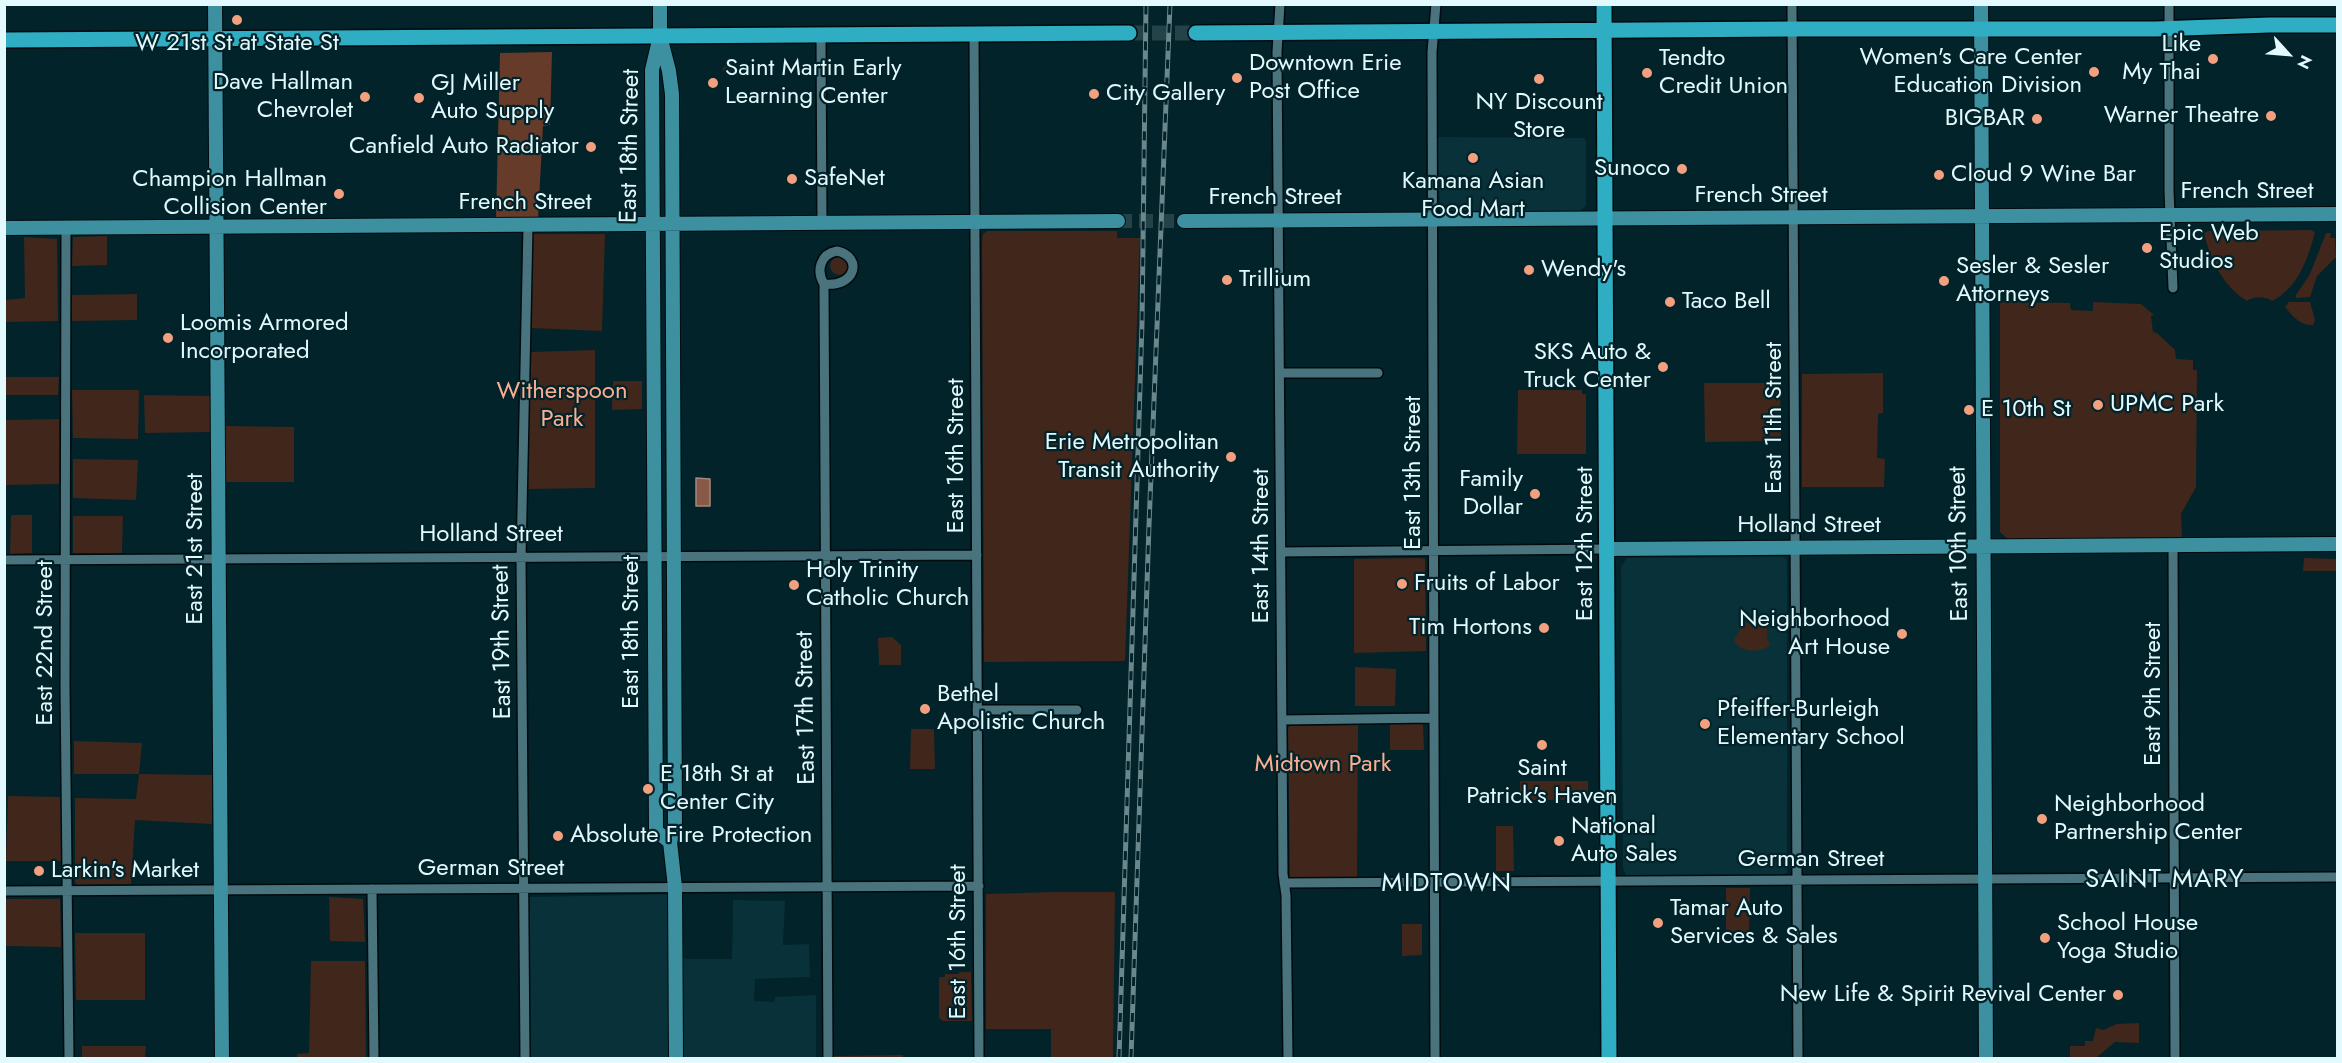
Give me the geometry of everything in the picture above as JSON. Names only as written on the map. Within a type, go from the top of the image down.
[{"type":"main road","name":"East 21st Street","points":[[215,4],[222,1059]]},
{"type":"main road","points":[[660,4],[660,36]]},
{"type":"main road","name":"East 12th Street","points":[[1604,4],[1609,1059]]},
{"type":"main road","name":"East 10th Street","points":[[1981,4],[1986,1059]]},
{"type":"main road","points":[[1196,33],[2337,26]]},
{"type":"main road","points":[[4,40],[1129,33]]},
{"type":"main road","name":"East 18th Street","points":[[660,36],[672,94],[675,828],[670,842],[675,887],[676,1059]]},
{"type":"main road","name":"East 18th Street","points":[[660,36],[652,70],[656,831],[670,842]]},
{"type":"main road","name":"French Street","points":[[1184,221],[2337,214]]},
{"type":"main road","name":"French Street","points":[[4,228],[1118,221]]},
{"type":"main road","name":"Holland Street","points":[[1608,549],[2337,544]]},
{"type":"street","name":"East 14th Street","points":[[1280,4],[1278,32],[1283,874],[1287,895],[1288,1059]]},
{"type":"street","name":"East 13th Street","points":[[1435,1059],[1432,50],[1436,4]]},
{"type":"street","name":"East 11th Street","points":[[1792,4],[1798,1059]]},
{"type":"street","points":[[2169,4],[2173,288]]},
{"type":"street","name":"East 16th Street","points":[[974,34],[979,1059]]},
{"type":"street","points":[[821,35],[822,224]]},
{"type":"street","name":"East 19th Street","points":[[525,1059],[521,558],[528,226]]},
{"type":"street","name":"East 22nd Street","points":[[66,228],[66,891],[69,1059]]},
{"type":"street","name":"East 17th Street","points":[[824,284],[828,1059]]},
{"type":"street","points":[[1280,373],[1378,373]]},
{"type":"street","name":"East 9th Street","points":[[2173,545],[2175,1059]]},
{"type":"street","name":"Holland Street","points":[[1281,552],[1608,549]]},
{"type":"street","name":"Holland Street","points":[[4,561],[977,555]]},
{"type":"street","points":[[978,710],[1077,710]]},
{"type":"street","points":[[1282,720],[1434,718]]},
{"type":"street","name":"German Street","points":[[1284,883],[2337,877]]},
{"type":"street","name":"German Street","points":[[4,891],[979,886]]},
{"type":"street","points":[[372,889],[374,1059]]},
{"type":"shaded area","points":[[552,52],[550,125],[543,126],[538,219],[496,219],[500,53]]},
{"type":"shaded area","points":[[1437,137],[1584,138],[1586,141],[1586,206],[1580,211],[1440,211]]},
{"type":"shaded area","points":[[696,478],[710,479],[710,506],[696,506]]},
{"type":"shaded area","name":"Pfeiffer-Burleigh Elementary School","points":[[1627,558],[1786,558],[1787,562],[1787,873],[1781,875],[1631,877],[1626,875],[1623,868],[1621,567]]},
{"type":"shaded area","points":[[683,894],[682,957],[687,959],[732,959],[733,900],[785,901],[783,945],[809,944],[810,977],[755,979],[754,1001],[774,1002],[775,997],[816,995],[816,1058],[530,1058],[529,897]]},
{"type":"green space","points":[[728,63],[740,64],[741,74],[728,76],[722,69]]},
{"type":"green space","points":[[2311,230],[2315,232],[2301,272],[2289,289],[2272,301],[2260,297],[2247,301],[2231,288],[2214,262],[2204,233],[2208,231]]},
{"type":"green space","points":[[987,231],[1117,231],[1117,238],[1140,238],[1125,661],[984,662],[982,240],[983,234]]},
{"type":"green space","points":[[2326,233],[2331,233],[2330,238],[2335,238],[2336,257],[2317,276],[2310,297],[2296,298],[2310,274]]},
{"type":"green space","points":[[532,234],[605,234],[602,331],[530,328]]},
{"type":"green space","points":[[107,236],[107,265],[72,266],[73,237]]},
{"type":"green space","points":[[24,237],[57,239],[58,321],[5,322],[5,300],[25,298]]},
{"type":"green space","points":[[839,257],[847,262],[848,266],[843,274],[839,275],[831,270],[830,266],[835,258]]},
{"type":"green space","points":[[137,294],[137,320],[72,321],[72,295]]},
{"type":"green space","name":"UPMC Park","points":[[2000,302],[2070,303],[2071,310],[2093,311],[2093,302],[2141,304],[2154,315],[2151,316],[2153,332],[2175,350],[2176,359],[2193,360],[2193,370],[2197,370],[2196,487],[2181,514],[2182,538],[2010,541],[2000,532]]},
{"type":"green space","points":[[2289,302],[2310,302],[2315,320],[2313,325],[2305,324],[2294,317],[2285,307]]},
{"type":"green space","name":"Witherspoon Park","points":[[595,350],[595,488],[527,489],[531,352]]},
{"type":"green space","points":[[1883,373],[1883,413],[1878,414],[1877,458],[1885,459],[1884,487],[1802,487],[1802,374]]},
{"type":"green space","points":[[5,377],[59,377],[58,395],[5,395]]},
{"type":"green space","points":[[613,381],[642,381],[642,409],[612,410]]},
{"type":"green space","points":[[1704,383],[1780,383],[1781,441],[1705,442]]},
{"type":"green space","points":[[72,390],[139,390],[138,439],[73,438]]},
{"type":"green space","points":[[1518,390],[1582,390],[1582,394],[1586,394],[1586,454],[1517,454]]},
{"type":"green space","points":[[144,395],[210,396],[210,432],[145,433]]},
{"type":"green space","points":[[59,419],[59,484],[5,485],[5,420]]},
{"type":"green space","points":[[225,426],[294,427],[294,482],[224,482]]},
{"type":"green space","points":[[73,459],[138,460],[136,500],[73,498]]},
{"type":"green space","points":[[11,515],[32,515],[32,553],[10,554]]},
{"type":"green space","points":[[73,516],[123,516],[122,553],[73,553]]},
{"type":"green space","points":[[2304,558],[2337,559],[2337,571],[2303,571]]},
{"type":"green space","points":[[1354,559],[1425,559],[1426,651],[1354,653]]},
{"type":"green space","points":[[1762,621],[1767,624],[1767,637],[1770,644],[1757,651],[1741,648],[1734,640],[1744,623]]},
{"type":"green space","points":[[892,637],[901,645],[901,665],[879,665],[878,638]]},
{"type":"green space","points":[[1355,667],[1396,669],[1395,706],[1355,706]]},
{"type":"green space","points":[[1390,724],[1423,724],[1424,750],[1390,750]]},
{"type":"green space","name":"Midtown Park","points":[[1358,725],[1357,877],[1290,878],[1288,728],[1290,726]]},
{"type":"green space","points":[[911,729],[934,729],[935,769],[910,769]]},
{"type":"green space","points":[[74,741],[142,743],[139,774],[74,774]]},
{"type":"green space","points":[[139,774],[212,775],[212,824],[135,820],[131,884],[77,885],[75,882],[75,798],[136,799]]},
{"type":"green space","points":[[1520,781],[1588,781],[1588,800],[1520,800]]},
{"type":"green space","points":[[8,796],[61,797],[61,861],[6,861]]},
{"type":"green space","points":[[1496,826],[1513,826],[1514,871],[1496,871]]},
{"type":"green space","points":[[1726,888],[1750,888],[1749,934],[1726,934]]},
{"type":"green space","points":[[1115,892],[1113,1058],[1051,1058],[1051,1029],[986,1029],[986,894]]},
{"type":"green space","points":[[329,897],[363,899],[365,942],[330,941]]},
{"type":"green space","points":[[5,899],[60,899],[61,947],[5,946]]},
{"type":"green space","points":[[1402,924],[1422,924],[1422,955],[1402,956]]},
{"type":"green space","points":[[75,933],[145,933],[145,1000],[76,1000]]},
{"type":"green space","points":[[311,961],[365,961],[366,1058],[297,1058],[297,1054],[309,1053]]},
{"type":"green space","points":[[959,972],[971,972],[972,1021],[943,1021],[939,1018],[939,977],[945,977],[945,974],[959,974]]},
{"type":"green space","points":[[2139,1023],[2139,1043],[2115,1042],[2097,1057],[2070,1058],[2070,1046],[2085,1046],[2085,1041],[2093,1041],[2096,1028],[2103,1030],[2117,1024]]},
{"type":"green space","points":[[82,1046],[146,1046],[145,1058],[82,1058]]},
{"type":"green space","points":[[903,1055],[903,1058],[833,1058],[833,1056]]},
{"type":"tunnel","points":[[1129,33],[1196,33]]},
{"type":"tunnel","points":[[1118,221],[1184,221]]},
{"type":"railway","points":[[1119,1058],[1142,323],[1146,4]]},
{"type":"railway","points":[[1131,1058],[1170,4]]},
{"type":"place","name":"W 21st St at State St","points":[[237,20]]},
{"type":"place","name":"Like My Thai","points":[[2213,59]]},
{"type":"place","name":"Women's Care Center Education Division","points":[[2094,72]]},
{"type":"place","name":"Tendto Credit Union","points":[[1647,73]]},
{"type":"place","name":"Downtown Erie Post Office","points":[[1237,78]]},
{"type":"place","name":"NY Discount Store","points":[[1539,79]]},
{"type":"place","name":"Saint Martin Early Learning Center","points":[[713,83]]},
{"type":"place","name":"City Gallery","points":[[1094,94]]},
{"type":"place","name":"Dave Hallman Chevrolet","points":[[365,97]]},
{"type":"place","name":"GJ Miller Auto Supply","points":[[419,98]]},
{"type":"place","name":"Warner Theatre","points":[[2271,116]]},
{"type":"place","name":"BIGBAR","points":[[2037,119]]},
{"type":"place","name":"Canfield Auto Radiator","points":[[591,147]]},
{"type":"place","name":"Kamana Asian Food Mart","points":[[1473,158]]},
{"type":"place","name":"Sunoco","points":[[1682,169]]},
{"type":"place","name":"Cloud 9 Wine Bar","points":[[1939,175]]},
{"type":"place","name":"SafeNet","points":[[792,179]]},
{"type":"place","name":"Champion Hallman Collision Center","points":[[339,194]]},
{"type":"place","name":"Epic Web Studios","points":[[2147,248]]},
{"type":"place","name":"Wendy's","points":[[1529,270]]},
{"type":"place","name":"Trillium","points":[[1227,280]]},
{"type":"place","name":"Sesler & Sesler Attorneys","points":[[1944,281]]},
{"type":"place","name":"Taco Bell","points":[[1670,302]]},
{"type":"place","name":"Loomis Armored Incorporated","points":[[168,338]]},
{"type":"place","name":"SKS Auto & Truck Center","points":[[1663,367]]},
{"type":"place","name":"UPMC Park","points":[[2098,405]]},
{"type":"place","name":"E 10th St","points":[[1969,410]]},
{"type":"place","name":"Erie Metropolitan Transit Authority","points":[[1231,457]]},
{"type":"place","name":"Family Dollar","points":[[1535,494]]},
{"type":"place","name":"Fruits of Labor","points":[[1402,584]]},
{"type":"place","name":"Holy Trinity Catholic Church","points":[[794,585]]},
{"type":"place","name":"Tim Hortons","points":[[1544,628]]},
{"type":"place","name":"Neighborhood Art House","points":[[1902,634]]},
{"type":"place","name":"Bethel Apolistic Church","points":[[925,709]]},
{"type":"place","name":"Pfeiffer-Burleigh Elementary School","points":[[1705,724]]},
{"type":"place","name":"Saint Patrick's Haven","points":[[1542,745]]},
{"type":"place","name":"E 18th St at Center City","points":[[648,789]]},
{"type":"place","name":"Neighborhood Partnership Center","points":[[2042,819]]},
{"type":"place","name":"Absolute Fire Protection","points":[[558,836]]},
{"type":"place","name":"National Auto Sales","points":[[1559,841]]},
{"type":"place","name":"Larkin's Market","points":[[39,871]]},
{"type":"place","name":"Tamar Auto Services & Sales","points":[[1658,923]]},
{"type":"place","name":"School House Yoga Studio","points":[[2045,938]]},
{"type":"place","name":"New Life & Spirit Revival Center","points":[[2118,995]]},
{"type":"district","name":"SAINT MARY","points":[[2165,881]]},
{"type":"district","name":"MIDTOWN","points":[[1447,885]]}]
